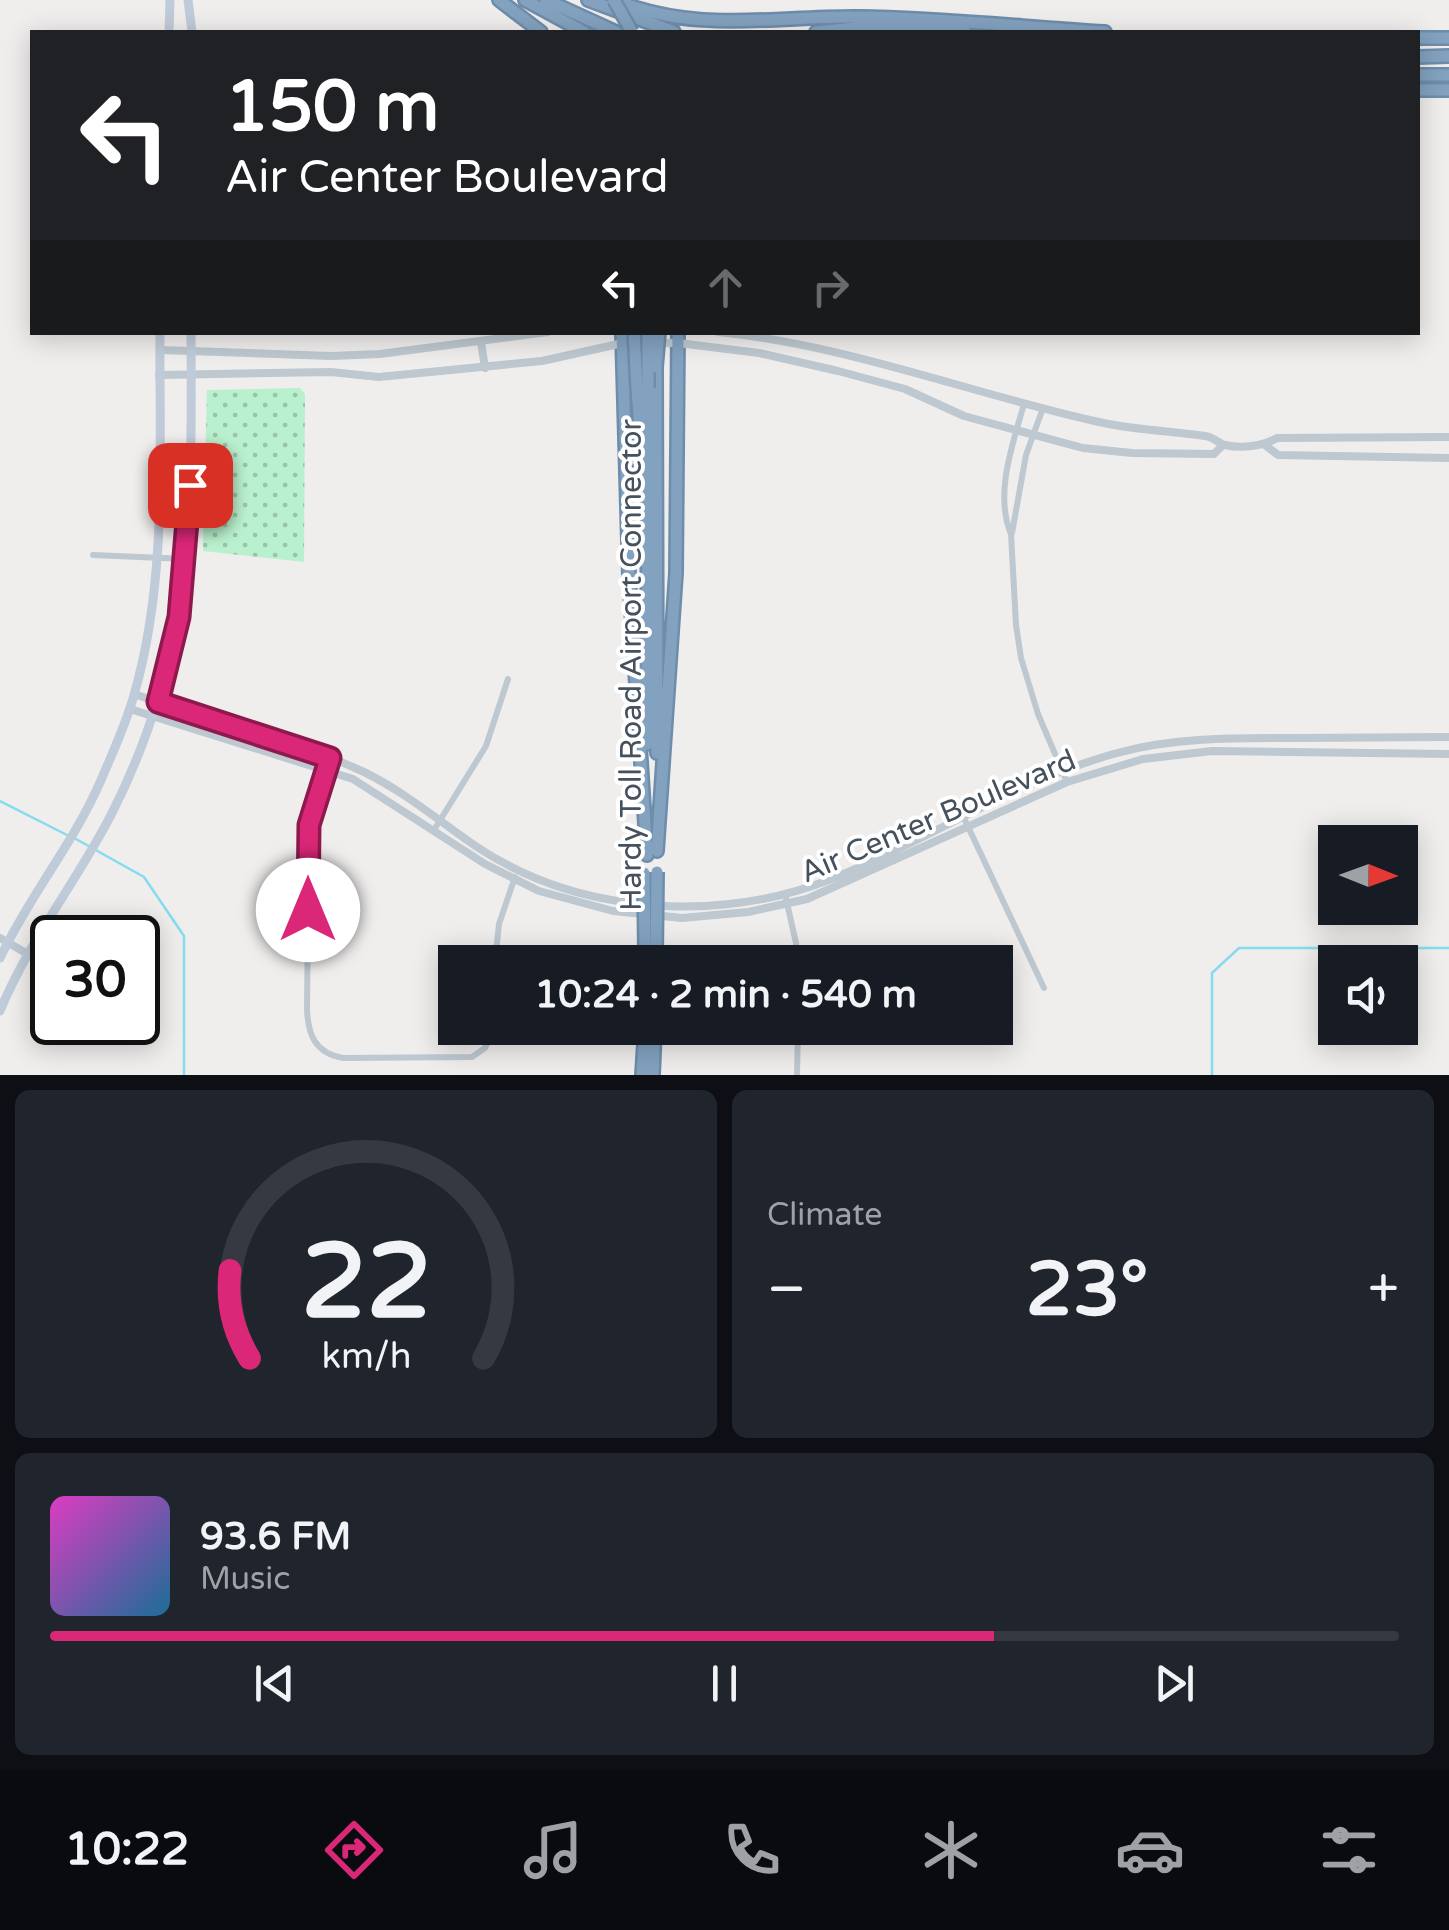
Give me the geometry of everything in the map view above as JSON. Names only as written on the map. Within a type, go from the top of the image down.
[{"type":"highway","points":[[498,0],[528,30]]},
{"type":"highway","points":[[498,0],[538,30]]},
{"type":"highway","points":[[525,0],[580,30]]},
{"type":"highway","points":[[546,0],[612,30]]},
{"type":"highway","points":[[588,0],[669,30]]},
{"type":"highway","points":[[614,0],[631,30]]},
{"type":"highway","points":[[614,0],[657,14],[707,22],[891,18],[1074,30]]},
{"type":"highway","points":[[836,30],[925,30]]},
{"type":"highway","points":[[1420,38],[1449,38]]},
{"type":"highway","points":[[1420,57],[1449,56]]},
{"type":"highway","points":[[1420,76],[1449,75]]},
{"type":"highway","points":[[1420,90],[1449,90]]},
{"type":"highway","points":[[635,335],[647,387]]},
{"type":"highway","points":[[647,387],[654,335]]},
{"type":"highway","name":"Hardy Toll Road Airport Connector","points":[[652,853],[647,387],[656,368],[654,335]]},
{"type":"highway","points":[[623,338],[629,576],[652,853]]},
{"type":"highway","points":[[652,853],[676,573],[678,338]]},
{"type":"highway","name":"Hardy Toll Road Airport Connector","points":[[647,387],[651,945]]},
{"type":"highway","points":[[642,1075],[644,1045]]},
{"type":"highway","points":[[653,1075],[654,1045]]},
{"type":"main road","points":[[168,0],[169,30]]},
{"type":"main road","points":[[190,0],[192,30]]},
{"type":"main road","points":[[0,958],[4,940],[77,826],[99,784],[134,694],[148,630],[157,556],[160,335]]},
{"type":"main road","points":[[0,1011],[26,952],[97,840],[154,718],[179,617],[186,559],[191,335]]},
{"type":"street","points":[[160,350],[331,356],[528,335]]},
{"type":"street","points":[[744,335],[1139,429],[1211,436],[1222,445],[1265,445],[1277,438],[1449,437]]},
{"type":"street","points":[[760,353],[762,337]]},
{"type":"street","points":[[159,375],[331,372],[379,377],[542,360],[623,338],[678,338],[760,353],[905,389],[964,416],[1082,448],[1132,454],[1214,454],[1222,445]]},
{"type":"street","points":[[481,342],[486,368]]},
{"type":"street","points":[[331,356],[331,372]]},
{"type":"street","points":[[1011,534],[1006,520],[1005,487],[1024,404]]},
{"type":"street","points":[[1042,408],[1026,456],[1011,534],[1016,624],[1029,687],[1067,782]]},
{"type":"street","points":[[1422,437],[1422,457]]},
{"type":"street","points":[[1265,445],[1278,455],[1449,458]]},
{"type":"street","points":[[93,555],[186,559]]},
{"type":"street","points":[[434,830],[481,756],[508,679]]},
{"type":"street","name":"Air Center Boulevard","points":[[134,694],[330,758],[401,792],[480,848],[557,886],[600,897],[668,906],[734,903],[784,894],[827,880],[1062,771],[1118,752],[1174,742],[1449,737]]},
{"type":"street","name":"Air Center Boulevard","points":[[130,709],[326,768],[373,790],[514,880],[574,903],[613,912],[669,917],[715,917],[788,904],[835,888],[1067,782],[1119,765],[1176,754],[1266,751],[1449,754]]},
{"type":"street","points":[[1266,738],[1266,751]]},
{"type":"street","points":[[1394,738],[1394,752]]},
{"type":"street","points":[[1174,742],[1176,754]]},
{"type":"street","points":[[330,758],[309,825],[309,1030],[315,1044],[335,1056],[404,1058],[472,1057],[486,1045]]},
{"type":"street","points":[[962,816],[1044,988]]},
{"type":"street","points":[[882,854],[889,864]]},
{"type":"street","points":[[497,945],[499,924],[519,870]]},
{"type":"street","points":[[784,894],[794,945]]},
{"type":"street","points":[[668,906],[669,917]]},
{"type":"street","points":[[4,940],[26,952]]},
{"type":"street","points":[[797,1075],[798,1045]]},
{"type":"green space","points":[[300,388],[305,394],[304,562],[203,551],[207,390]]},
{"type":"waterway","points":[[0,801],[69,836]]},
{"type":"waterway","points":[[76,839],[144,877],[184,936],[184,1075]]},
{"type":"waterway","points":[[1212,1075],[1212,973],[1239,948],[1449,948]]},
{"type":"route","points":[[190,485],[179,617],[158,702],[330,758],[309,825],[308,910]]}]
